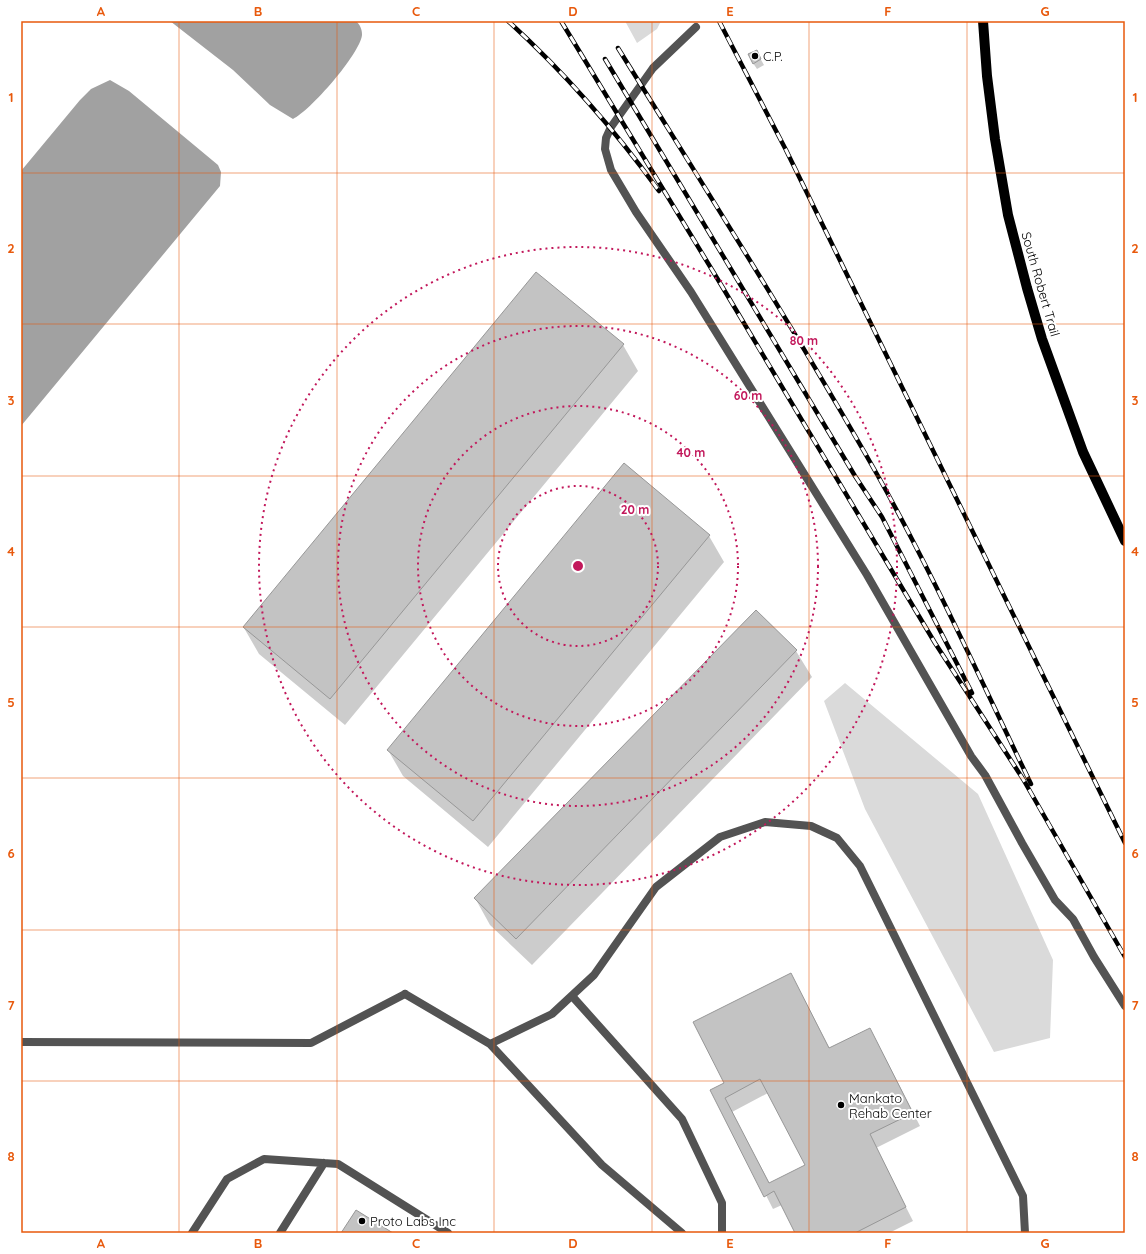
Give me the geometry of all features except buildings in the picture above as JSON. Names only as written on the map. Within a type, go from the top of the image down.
[{"type":"main road","name":"South Robert Trail","points":[[983,21],[987,76],[1008,215],[1027,288],[1045,346],[1083,452],[1125,541]]},
{"type":"street","points":[[696,27],[654,68],[611,127],[606,138],[605,149],[611,170],[636,212],[691,292],[867,575],[971,756],[985,775],[1055,900],[1073,919],[1094,958],[1125,1006]]},
{"type":"street","points":[[490,1044],[552,1014],[594,975],[656,887],[720,837],[765,822],[811,826],[837,838],[860,866],[1022,1196],[1025,1233]]},
{"type":"street","points":[[21,1042],[312,1044],[405,994],[490,1044],[602,1165],[682,1233]]},
{"type":"street","points":[[572,996],[682,1119],[722,1203],[722,1233]]},
{"type":"street","points":[[192,1233],[227,1179],[264,1159],[338,1164],[448,1233]]},
{"type":"street","points":[[280,1233],[324,1163]]},
{"type":"shaded area","points":[[170,21],[356,21],[362,31],[362,35],[353,55],[344,68],[311,105],[293,119],[270,105],[233,70]]},
{"type":"shaded area","points":[[625,21],[661,21],[657,29],[637,43]]},
{"type":"shaded area","points":[[110,80],[129,91],[218,165],[221,172],[220,186],[21,426],[21,171],[80,100],[91,89]]},
{"type":"shaded area","points":[[845,683],[978,794],[1053,960],[1050,1038],[994,1052],[865,809],[824,701]]},
{"type":"railway","points":[[508,21],[569,81],[588,102],[659,191]]},
{"type":"railway","points":[[561,21],[717,278],[935,643],[1023,779],[1125,957]]},
{"type":"railway","points":[[719,21],[786,150],[1125,843]]},
{"type":"railway","points":[[618,48],[783,314],[878,476],[938,590],[1031,784]]},
{"type":"railway","points":[[605,59],[855,476],[882,517],[972,693]]},
{"type":"place","name":"C.P.","points":[[755,56]]},
{"type":"place","name":"Mankato Rehab Center","points":[[841,1105]]},
{"type":"place","name":"Proto Labs Inc","points":[[362,1221]]}]
